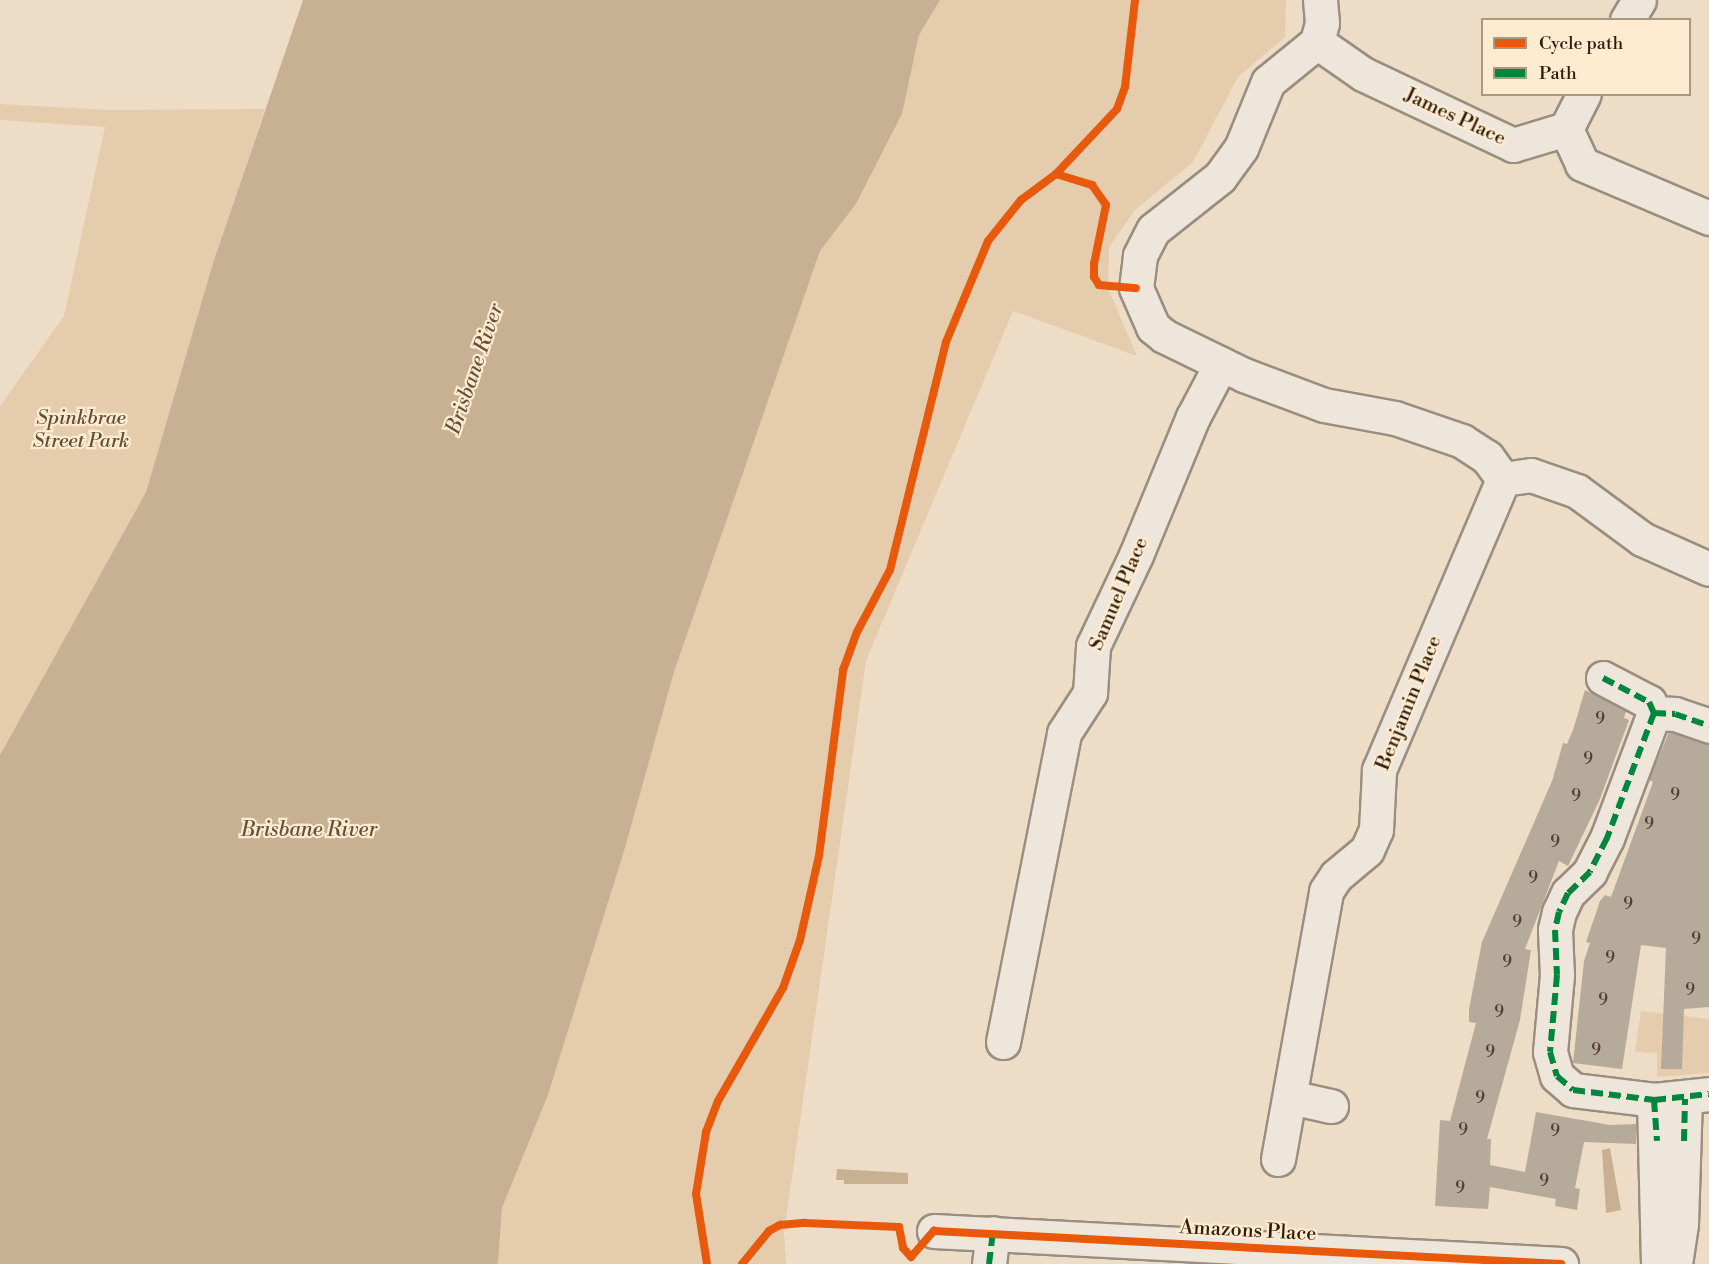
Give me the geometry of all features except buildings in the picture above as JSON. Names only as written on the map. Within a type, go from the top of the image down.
[{"type":"street","points":[[1320,0],[1322,24],[1317,42],[1268,82],[1241,148],[1220,177],[1153,230],[1140,256],[1136,288],[1153,327],[1164,336],[1221,364],[1324,405],[1395,418],[1462,441],[1487,457],[1503,479],[1531,475],[1577,491],[1641,539],[1709,569]]},
{"type":"street","points":[[1628,18],[1639,0]]},
{"type":"street","name":"James Place","points":[[1317,42],[1363,74],[1513,145],[1566,129]]},
{"type":"street","points":[[1583,96],[1566,129],[1582,164],[1709,218]]},
{"type":"street","name":"Samuel Place","points":[[1003,1042],[1064,733],[1090,693],[1093,646],[1193,417],[1221,364]]},
{"type":"street","name":"Benjamin Place","points":[[1278,1159],[1326,891],[1336,876],[1367,850],[1376,830],[1378,770],[1503,479]]},
{"type":"street","points":[[1603,678],[1641,696],[1654,713],[1675,714],[1709,726]]},
{"type":"street","points":[[1654,713],[1607,838],[1590,872],[1568,893],[1559,912],[1555,930],[1557,975],[1550,1053],[1557,1076],[1573,1090],[1683,1098],[1671,1151],[1658,1264]]},
{"type":"street","points":[[1290,1097],[1330,1106]]},
{"type":"street","points":[[1671,1151],[1675,1264]]},
{"type":"street","name":"Amazons Place","points":[[934,1231],[991,1249],[1561,1264]]},
{"type":"green space","points":[[940,0],[1286,0],[1285,37],[1238,77],[1193,162],[1135,210],[1109,247],[1108,288],[1137,356],[1013,311],[866,661],[784,1233],[786,1264],[498,1264],[502,1208],[548,1095],[625,848],[674,672],[820,251],[856,204],[902,114],[919,35]]},
{"type":"green space","name":"Spinkbrae Street Park","points":[[0,104],[106,110],[265,109],[213,263],[146,492],[0,755],[0,406],[64,316],[105,127],[0,120]]},
{"type":"green space","points":[[1641,1011],[1709,1019],[1709,1073],[1657,1077],[1657,1053],[1635,1052]]},
{"type":"water","name":"Brisbane River","points":[[303,0],[940,0],[919,35],[902,114],[856,204],[820,251],[674,672],[625,848],[548,1095],[502,1208],[498,1264],[0,1264],[0,755],[146,492],[213,263]]},
{"type":"water","points":[[1610,1148],[1621,1210],[1606,1213],[1602,1150]]},
{"type":"water","points":[[837,1169],[908,1173],[908,1184],[844,1184],[844,1180],[836,1180]]},
{"type":"marked path","points":[[1603,678],[1649,702],[1654,713],[1675,714],[1709,726]]},
{"type":"marked path","points":[[1654,713],[1607,838],[1590,872],[1568,893],[1559,912],[1555,930],[1557,975],[1550,1052],[1557,1076],[1573,1090],[1654,1100],[1709,1094]]},
{"type":"marked path","points":[[1684,1141],[1685,1099]]},
{"type":"marked path","points":[[1654,1100],[1657,1141]]},
{"type":"marked path","points":[[989,1264],[993,1233]]},
{"type":"cycle path","points":[[707,1264],[696,1194],[706,1132],[718,1101],[783,988],[800,940],[819,856],[843,670],[857,632],[890,570],[946,342],[988,241],[1021,200],[1056,174],[1117,109],[1125,87],[1135,0]]},
{"type":"cycle path","points":[[1056,174],[1092,185],[1106,205],[1094,264],[1094,277],[1099,285],[1136,288]]},
{"type":"cycle path","points":[[742,1264],[769,1231],[780,1225],[805,1223],[899,1227],[903,1248],[911,1257],[934,1231],[1561,1264]]}]
